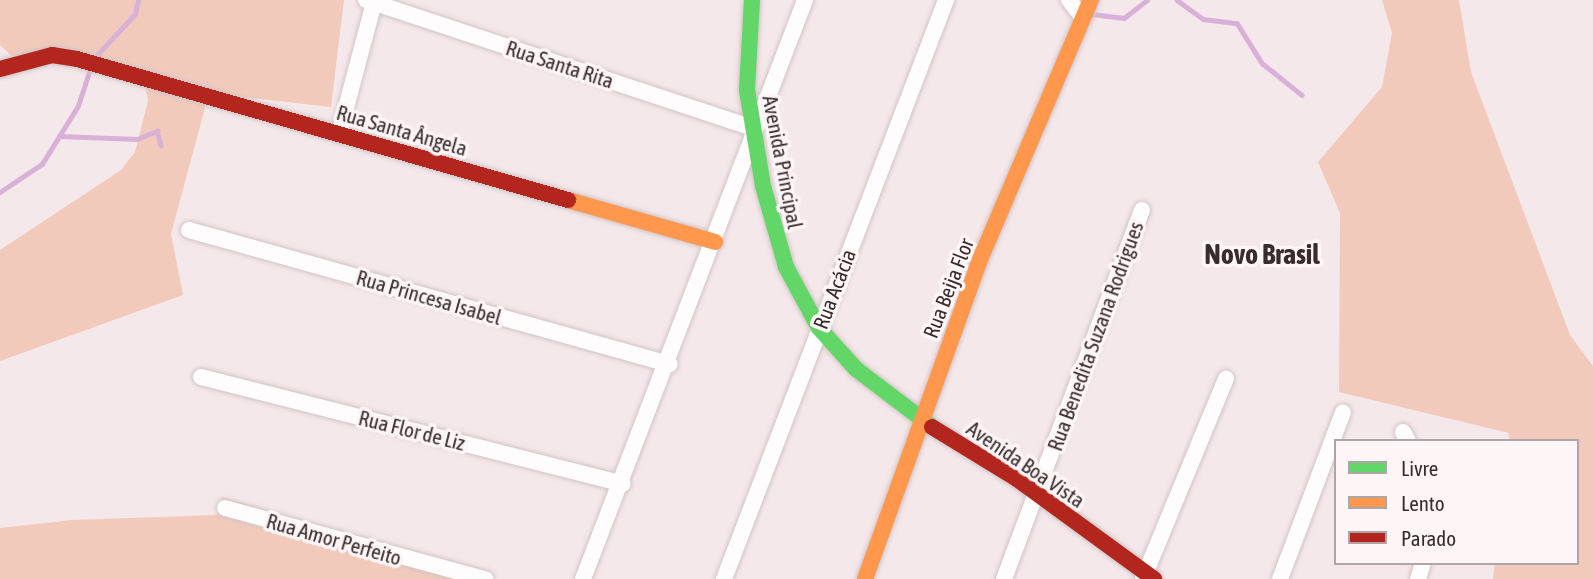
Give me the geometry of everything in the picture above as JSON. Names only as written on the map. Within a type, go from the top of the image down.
[{"type":"street","name":"Avenida Principal","points":[[752,0],[747,90],[775,235],[819,328],[874,384]]},
{"type":"street","points":[[583,579],[670,364],[754,128],[805,0]]},
{"type":"street","name":"Rua Acácia","points":[[724,579],[946,0]]},
{"type":"street","points":[[1069,0],[1083,18]]},
{"type":"street","name":"Rua Beija Flor","points":[[864,579],[979,262],[1091,0]]},
{"type":"street","points":[[340,134],[370,1]]},
{"type":"street","name":"Rua Santa Rita","points":[[370,1],[754,128]]},
{"type":"street","name":"Rua Santa Ângela","points":[[0,68],[47,56],[77,59],[715,242]]},
{"type":"street","name":"Rua Benedita Suzana Rodrigues","points":[[1004,579],[1142,210]]},
{"type":"street","name":"Rua Princesa Isabel","points":[[188,230],[670,364]]},
{"type":"street","name":"Rua Flor de Liz","points":[[201,377],[622,484]]},
{"type":"street","points":[[1148,577],[1226,379]]},
{"type":"street","name":"Avenida Boa Vista","points":[[874,384],[920,420],[1037,494],[1148,577]]},
{"type":"street","points":[[1280,579],[1343,412]]},
{"type":"street","name":"Rua Amor Perfeito","points":[[225,508],[485,579]]},
{"type":"shaded area","points":[[0,0],[344,0],[331,107],[209,93],[171,234],[183,295],[0,361],[0,250],[121,170],[135,152],[148,101],[145,83],[125,73],[15,59],[0,45]]},
{"type":"shaded area","points":[[1382,0],[1459,0],[1471,72],[1570,335],[1593,366],[1593,579],[1493,579],[1495,565],[1579,565],[1579,439],[1509,439],[1509,433],[1339,392],[1340,213],[1318,162],[1382,87],[1392,33]]},
{"type":"shaded area","points":[[222,497],[491,579],[0,579],[0,528],[72,520],[217,515]]},
{"type":"waterway","points":[[97,55],[135,14],[138,0]]},
{"type":"waterway","points":[[1092,14],[1124,18],[1147,0]]},
{"type":"waterway","points":[[1177,0],[1203,19],[1237,23],[1262,63],[1302,95]]},
{"type":"waterway","points":[[0,192],[42,164],[78,106],[89,72]]},
{"type":"waterway","points":[[59,136],[137,139],[157,131],[161,145]]},
{"type":"traffic: fast","points":[[752,0],[747,90],[763,186],[786,267],[819,328],[856,369],[932,427]]},
{"type":"traffic: slow","points":[[865,579],[979,262],[1091,0]]},
{"type":"traffic: slow","points":[[568,200],[715,242]]},
{"type":"traffic: jam","points":[[0,69],[52,55],[77,59],[568,200]]},
{"type":"traffic: jam","points":[[932,427],[1017,479],[1154,579]]},
{"type":"district","name":"Novo Brasil","points":[[1262,254]]}]
